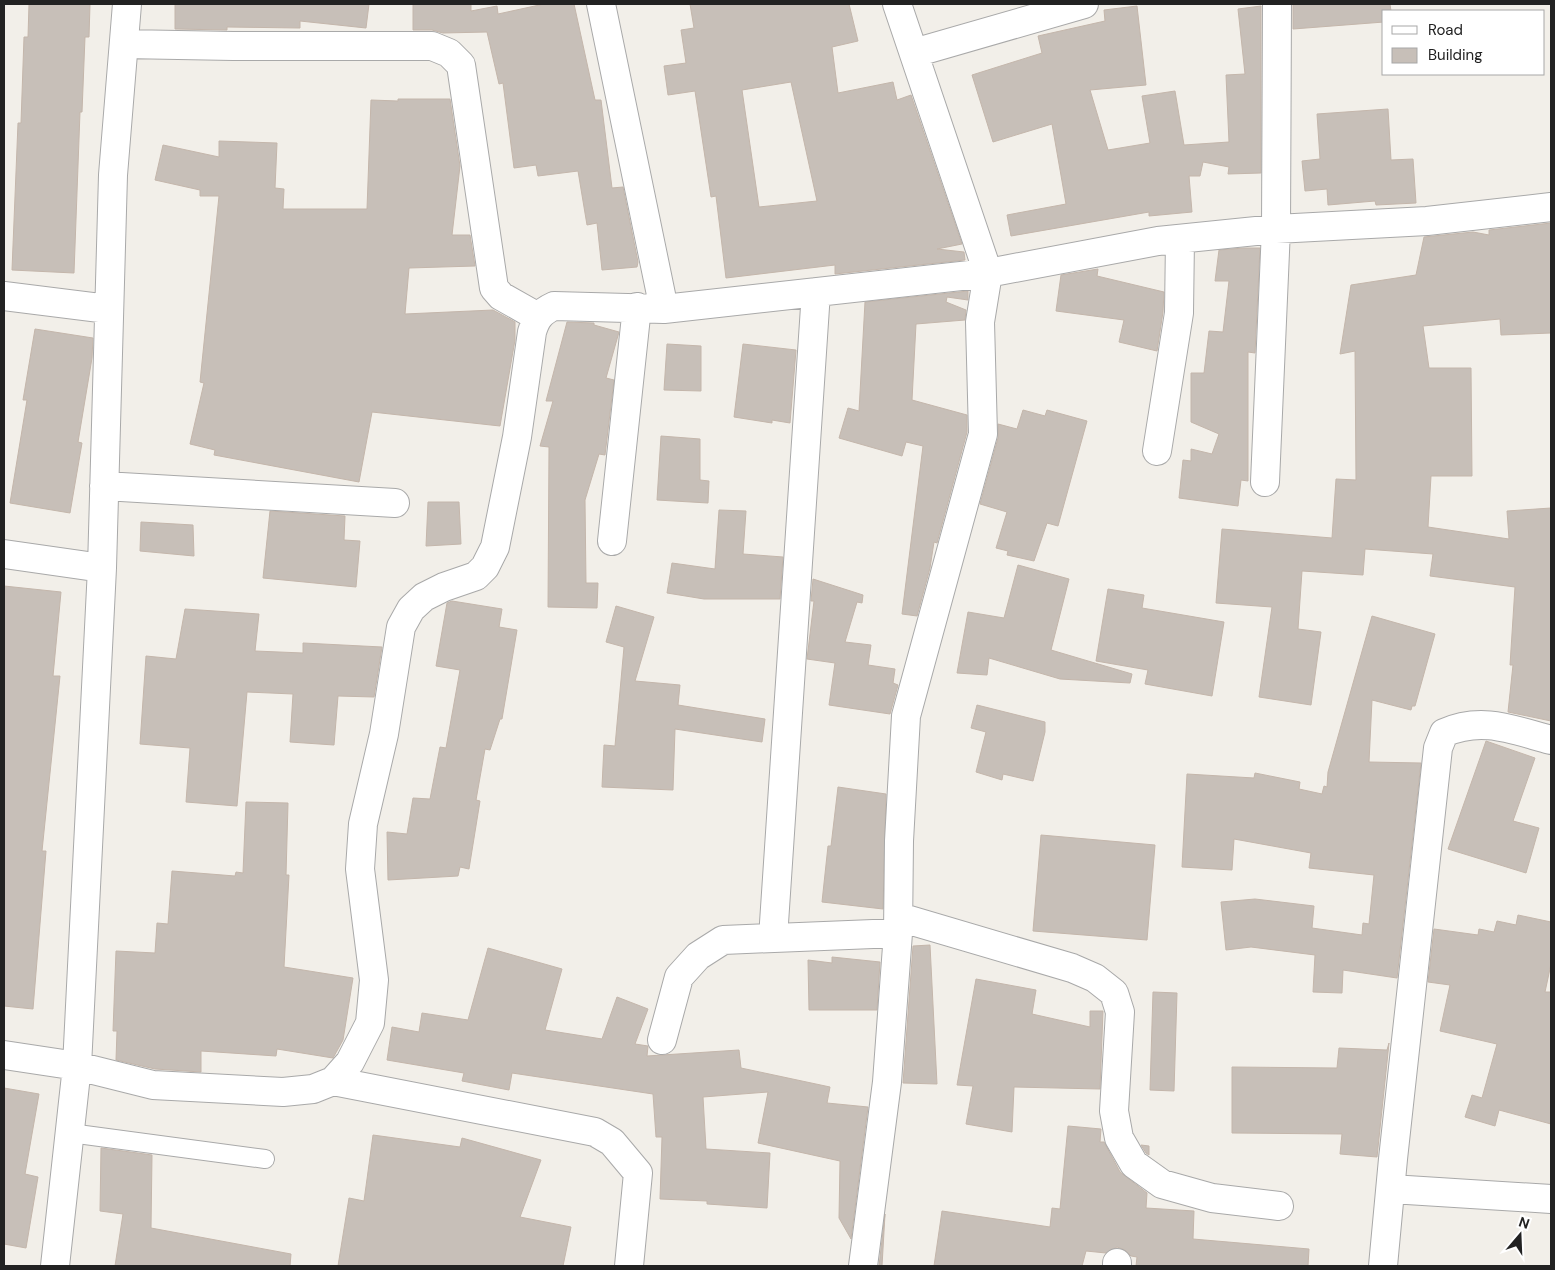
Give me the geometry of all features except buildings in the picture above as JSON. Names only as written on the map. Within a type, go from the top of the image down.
[{"type":"street","points":[[54,1266],[77,1066],[102,568],[113,174],[127,4]]},
{"type":"street","points":[[601,4],[664,309]]},
{"type":"street","points":[[863,1266],[884,1112],[898,925],[899,841],[906,716],[983,434],[980,322],[988,273],[897,4]]},
{"type":"street","points":[[914,53],[1084,4]]},
{"type":"street","points":[[1265,482],[1276,229],[1277,4]]},
{"type":"street","points":[[124,44],[432,46],[449,53],[461,65],[494,288],[501,296],[538,317]]},
{"type":"street","points":[[4,1055],[77,1066],[153,1085],[283,1092],[313,1089],[333,1081],[350,1062],[370,1024],[374,980],[360,869],[363,824],[384,734],[401,627],[411,609],[424,597],[444,587],[476,576],[485,568],[495,547],[517,437],[532,332],[538,317],[554,306],[664,309],[988,273],[1180,239],[1276,229],[1427,221],[1551,207]]},
{"type":"street","points":[[1157,451],[1179,313],[1180,239]]},
{"type":"street","points":[[772,938],[816,292]]},
{"type":"street","points":[[4,296],[108,309]]},
{"type":"street","points":[[612,541],[638,307]]},
{"type":"street","points":[[104,486],[396,503]]},
{"type":"street","points":[[4,554],[102,568]]},
{"type":"street","points":[[1383,1266],[1438,748],[1444,733],[1460,726],[1488,724],[1551,740]]},
{"type":"street","points":[[662,1040],[679,976],[698,956],[722,940],[772,938],[898,925],[1072,968],[1095,978],[1114,993],[1120,1012],[1114,1111],[1119,1138],[1134,1164],[1162,1184],[1212,1198],[1279,1206]]},
{"type":"street","points":[[333,1081],[595,1132],[604,1137],[612,1142],[638,1173],[629,1266]]},
{"type":"street","points":[[1391,1189],[1551,1200]]},
{"type":"lane","points":[[70,1133],[265,1159]]}]
